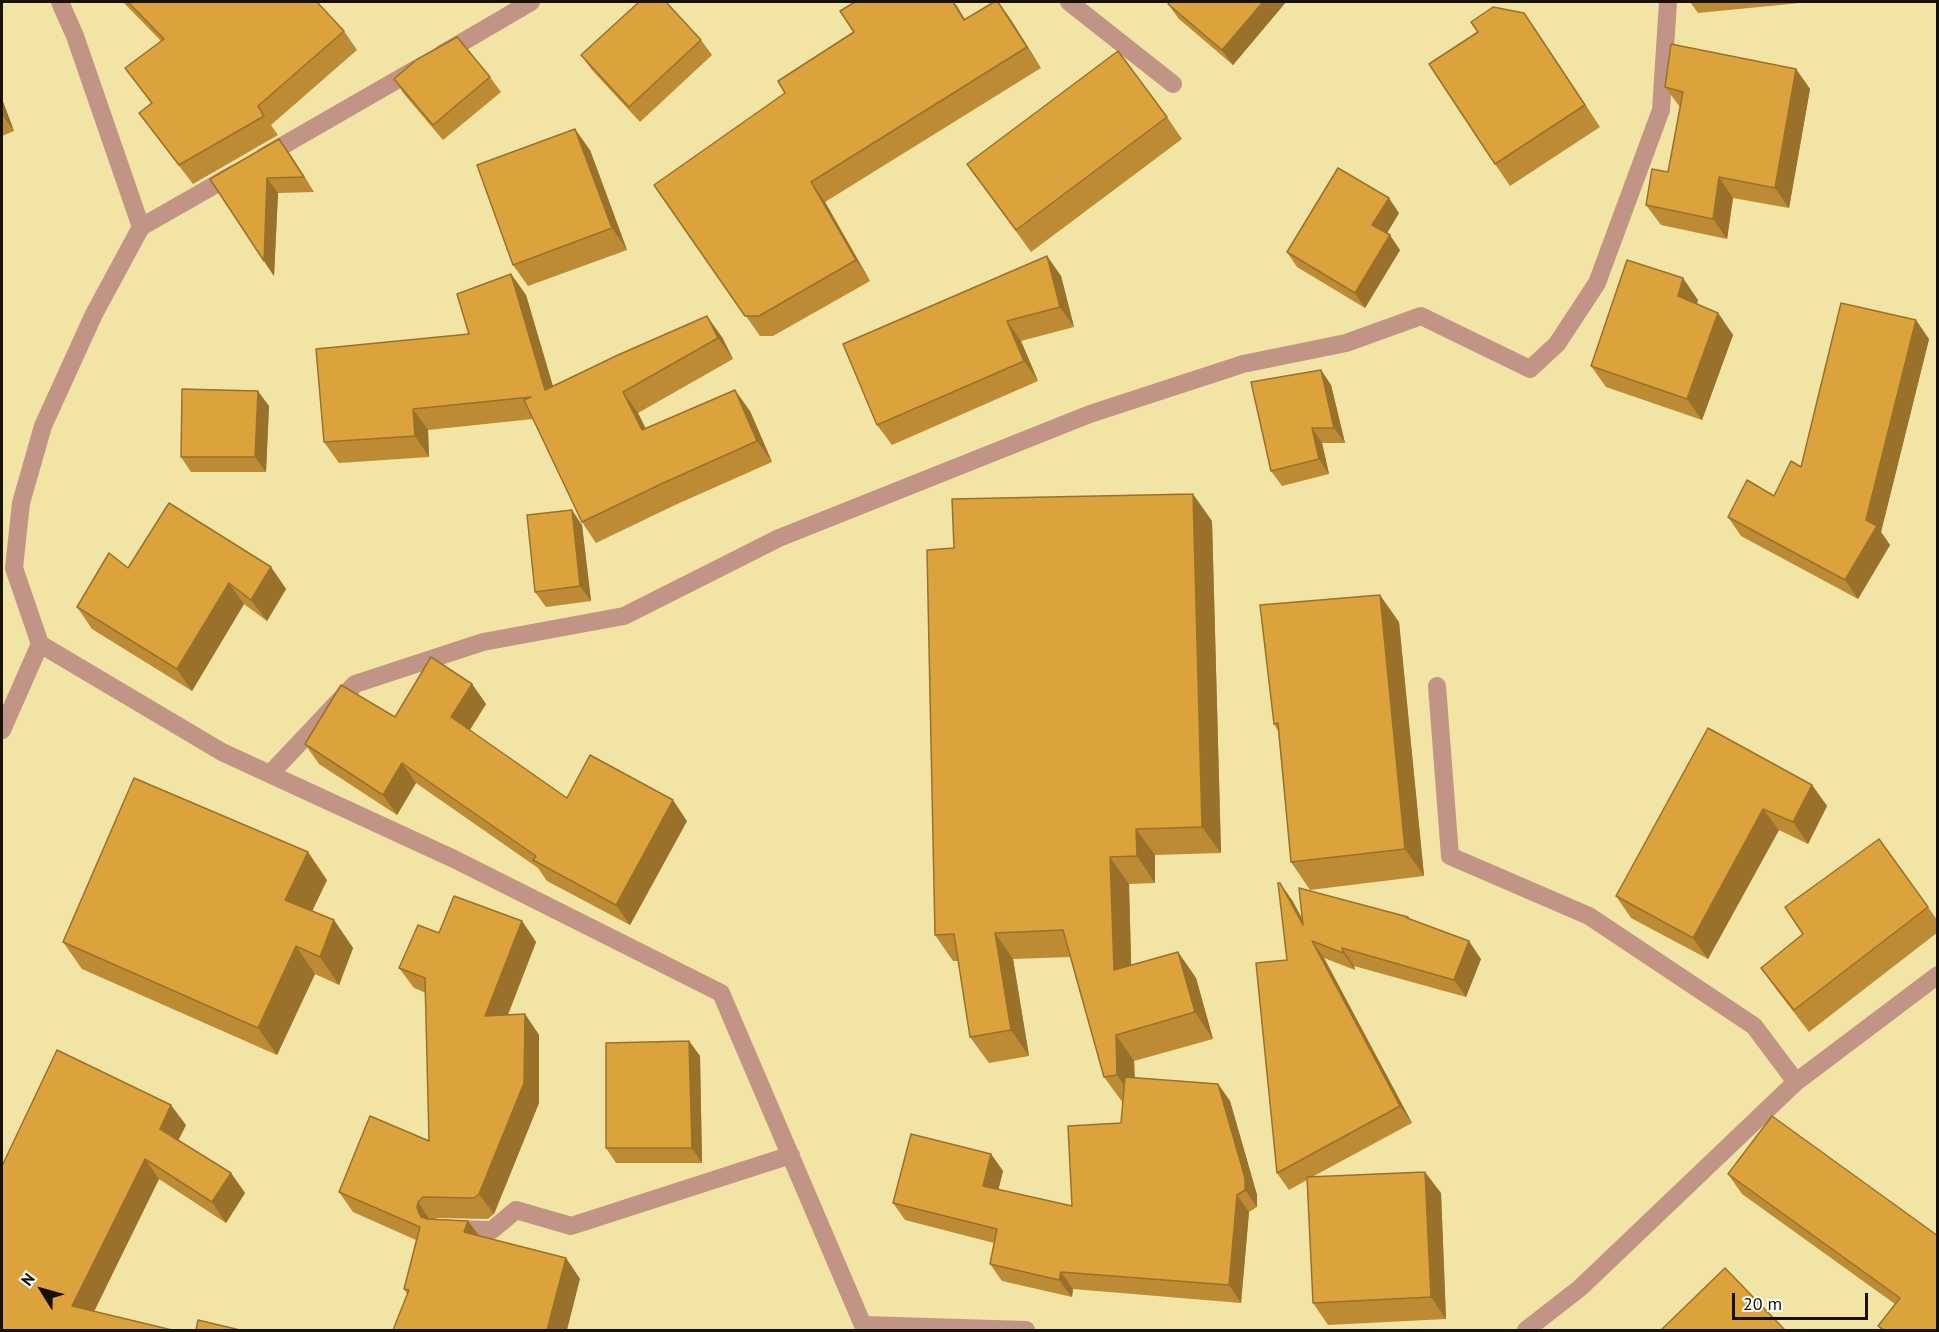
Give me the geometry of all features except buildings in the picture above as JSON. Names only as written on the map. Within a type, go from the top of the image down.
[{"type":"street","points":[[60,2],[75,36],[141,227]]},
{"type":"street","points":[[531,2],[141,227],[94,315],[43,426],[9,548],[40,644],[222,752],[454,859],[721,993],[864,1328],[1026,1330]]},
{"type":"street","points":[[1069,2],[1173,84]]},
{"type":"street","points":[[270,774],[355,684],[483,642],[624,616],[779,538],[1090,414],[1243,363],[1346,343],[1421,316],[1530,369],[1557,344],[1598,283],[1661,110],[1668,2]]},
{"type":"street","points":[[2,730],[40,644]]},
{"type":"street","points":[[1437,686],[1450,856],[1589,916],[1754,1026],[1796,1082]]},
{"type":"street","points":[[1526,1330],[1580,1288],[1796,1082],[1938,975]]},
{"type":"street","points":[[442,1228],[492,1230],[516,1210],[571,1226],[791,1155]]}]
